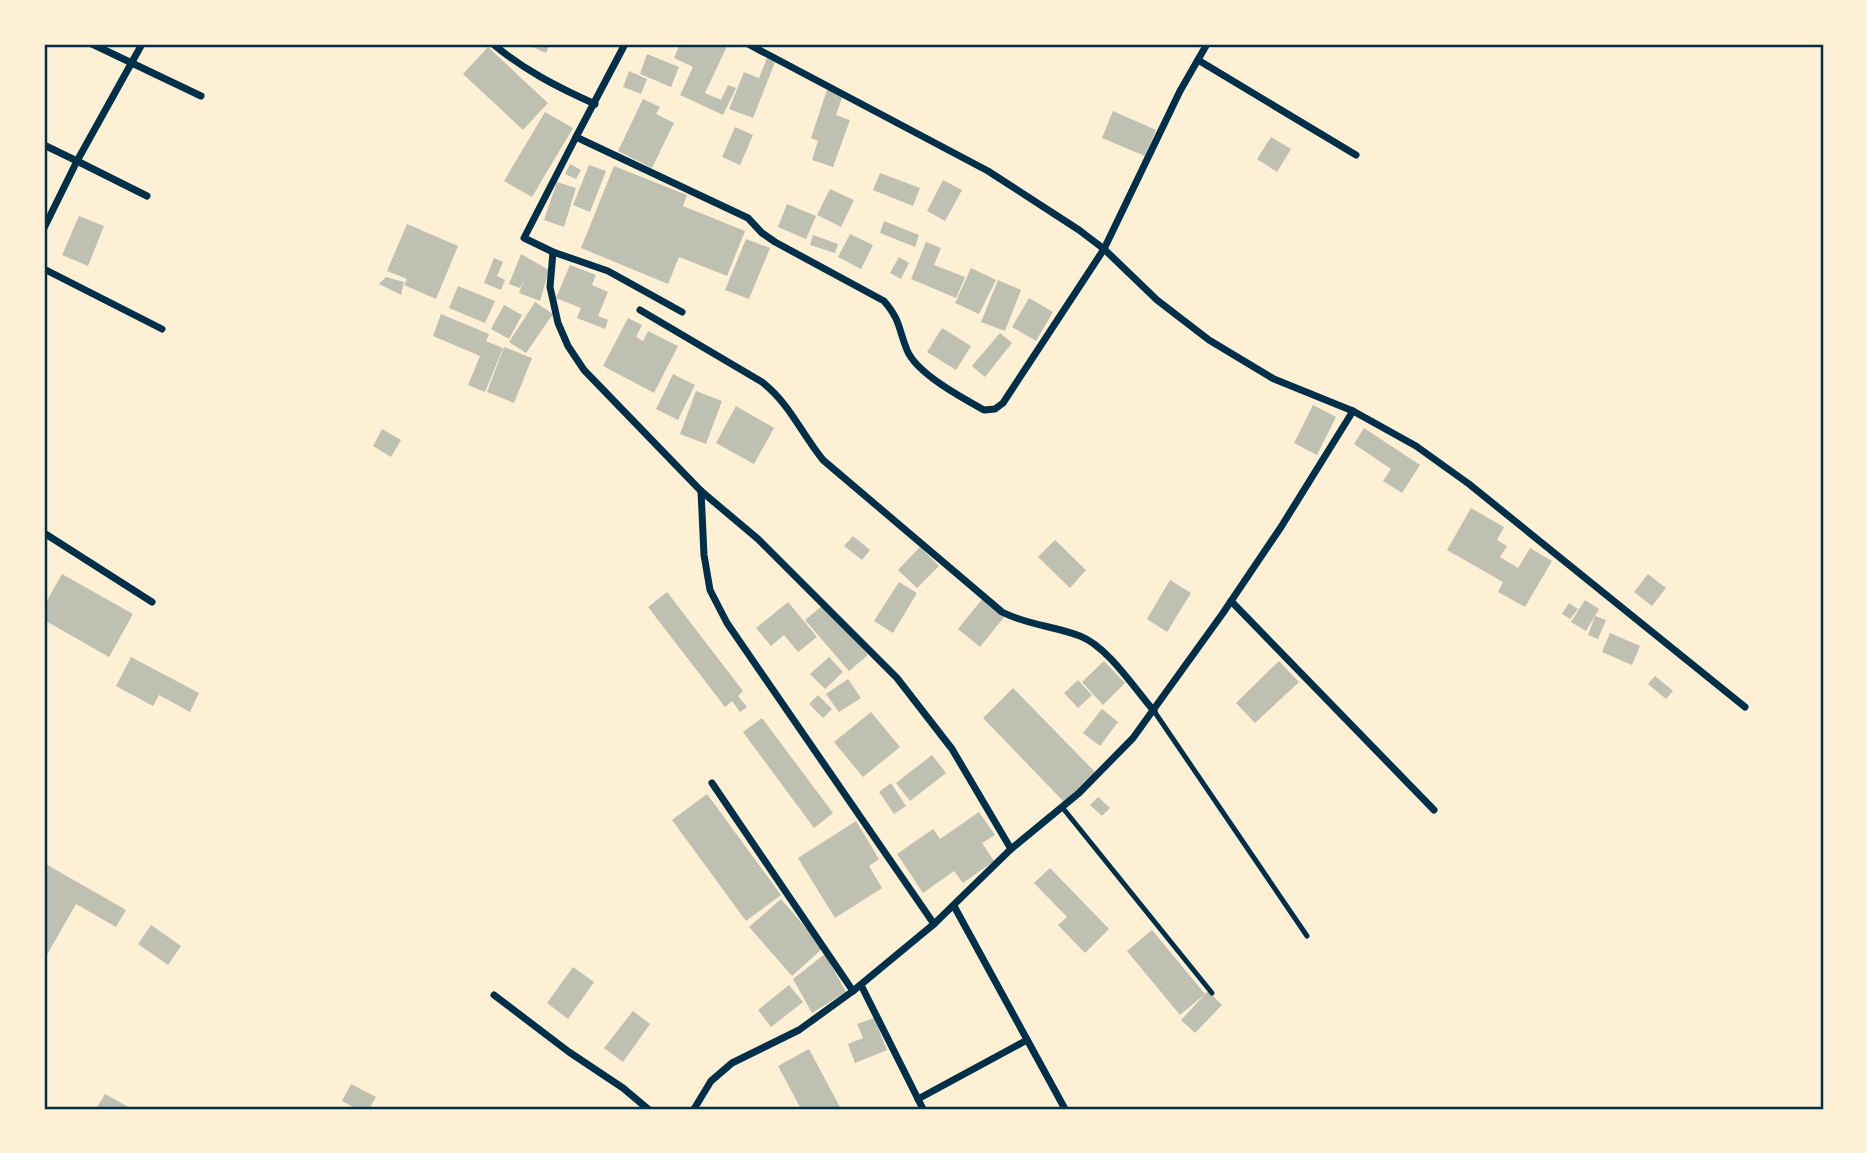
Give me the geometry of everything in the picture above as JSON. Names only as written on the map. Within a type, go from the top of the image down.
[{"type":"street","points":[[92,44],[201,96]]},
{"type":"street","points":[[44,228],[142,44]]},
{"type":"street","points":[[493,44],[513,61],[546,82],[595,104]]},
{"type":"street","points":[[625,44],[524,238],[553,252],[608,271],[682,312]]},
{"type":"street","points":[[748,44],[988,172],[1079,230],[1157,300],[1209,340],[1274,379],[1353,411],[1416,446],[1469,484],[1745,707]]},
{"type":"street","points":[[576,137],[748,218],[775,242],[884,301],[893,312],[902,330],[907,351],[917,366],[984,410],[995,409],[1003,403],[1104,250],[1180,91],[1208,44]]},
{"type":"street","points":[[1198,60],[1356,155]]},
{"type":"street","points":[[44,145],[147,196]]},
{"type":"street","points":[[553,252],[550,287],[558,323],[568,346],[584,370],[701,491],[758,539],[897,678],[952,749],[1011,849]]},
{"type":"street","points":[[44,269],[162,328]]},
{"type":"street","points":[[640,310],[762,382],[793,414],[804,437],[823,460],[1002,612],[1019,621],[1083,637],[1103,651],[1154,710]]},
{"type":"street","points":[[694,1109],[711,1082],[732,1063],[799,1031],[861,985],[954,906],[1011,849],[1062,807],[1133,738],[1281,527],[1353,411]]},
{"type":"street","points":[[701,491],[704,555],[710,590],[727,623],[933,924]]},
{"type":"street","points":[[44,533],[152,601]]},
{"type":"street","points":[[1231,601],[1434,810]]},
{"type":"street","points":[[712,783],[853,991]]},
{"type":"street","points":[[954,906],[1065,1109]]},
{"type":"street","points":[[861,985],[923,1109]]},
{"type":"street","points":[[494,995],[648,1109]]},
{"type":"street","points":[[918,1099],[1027,1040]]},
{"type":"lane","points":[[1154,710],[1307,936]]},
{"type":"lane","points":[[1062,807],[1212,993]]},
{"type":"building","points":[[525,44],[550,44],[546,53]]},
{"type":"building","points":[[680,44],[728,44],[705,93],[721,100],[728,85],[736,88],[723,115],[680,95],[693,67],[674,58]]},
{"type":"building","points":[[488,47],[548,103],[523,130],[463,74]]},
{"type":"building","points":[[647,54],[679,67],[671,87],[640,74]]},
{"type":"building","points":[[767,58],[775,62],[753,118],[729,109],[744,72],[759,78]]},
{"type":"building","points":[[629,71],[647,79],[641,94],[623,87]]},
{"type":"building","points":[[827,90],[843,95],[836,115],[850,120],[833,167],[812,160],[818,141],[811,138]]},
{"type":"building","points":[[643,99],[660,107],[656,114],[674,123],[652,168],[618,151]]},
{"type":"building","points":[[1113,111],[1156,130],[1145,156],[1102,138]]},
{"type":"building","points":[[545,112],[573,128],[532,197],[504,181]]},
{"type":"building","points":[[735,127],[753,135],[740,165],[722,157]]},
{"type":"building","points":[[1271,137],[1291,149],[1277,172],[1257,159]]},
{"type":"building","points":[[570,164],[581,170],[576,179],[565,174]]},
{"type":"building","points":[[589,165],[606,171],[590,212],[573,205]]},
{"type":"building","points":[[614,166],[687,195],[683,206],[745,231],[727,276],[679,257],[668,284],[581,248]]},
{"type":"building","points":[[880,173],[920,188],[913,206],[873,190]]},
{"type":"building","points":[[943,180],[962,190],[945,221],[927,211]]},
{"type":"building","points":[[557,182],[576,188],[564,227],[544,220]]},
{"type":"building","points":[[830,189],[854,200],[841,227],[817,215]]},
{"type":"building","points":[[787,204],[816,216],[806,239],[778,227]]},
{"type":"building","points":[[79,216],[104,226],[88,266],[62,255]]},
{"type":"building","points":[[884,221],[919,235],[915,247],[880,233]]},
{"type":"building","points":[[407,224],[458,246],[436,299],[404,285],[407,279],[387,271]]},
{"type":"building","points":[[850,234],[873,245],[861,269],[838,257]]},
{"type":"building","points":[[813,235],[838,244],[835,253],[810,245]]},
{"type":"building","points":[[746,239],[770,248],[749,299],[725,290]]},
{"type":"building","points":[[926,242],[941,248],[934,265],[965,277],[956,298],[911,279]]},
{"type":"building","points":[[521,254],[549,270],[540,301],[519,293],[525,278],[520,288],[509,284]]},
{"type":"building","points":[[899,257],[909,263],[901,279],[890,273]]},
{"type":"building","points":[[494,258],[503,262],[497,276],[505,280],[501,290],[484,283]]},
{"type":"building","points":[[570,265],[596,275],[592,285],[608,292],[598,316],[608,320],[605,329],[577,318],[581,308],[556,298]]},
{"type":"building","points":[[971,268],[996,280],[979,314],[955,303]]},
{"type":"building","points":[[386,277],[404,282],[401,295],[379,284]]},
{"type":"building","points":[[998,280],[1021,290],[1005,331],[981,322]]},
{"type":"building","points":[[458,286],[495,301],[485,323],[449,308]]},
{"type":"building","points":[[1029,298],[1053,312],[1036,341],[1012,327]]},
{"type":"building","points":[[535,302],[553,314],[526,353],[509,342]]},
{"type":"building","points":[[504,305],[522,315],[509,339],[491,329]]},
{"type":"building","points":[[441,314],[489,334],[486,341],[503,348],[485,392],[468,385],[480,356],[433,336]]},
{"type":"building","points":[[628,318],[642,325],[636,337],[643,341],[648,331],[678,346],[654,393],[603,366]]},
{"type":"building","points":[[942,328],[971,346],[956,370],[927,352]]},
{"type":"building","points":[[1000,333],[1012,343],[985,377],[972,366]]},
{"type":"building","points":[[504,347],[532,358],[514,403],[487,392]]},
{"type":"building","points":[[673,374],[695,385],[678,420],[656,409]]},
{"type":"building","points":[[696,391],[722,401],[706,444],[680,434]]},
{"type":"building","points":[[1313,405],[1336,417],[1317,455],[1294,443]]},
{"type":"building","points":[[736,406],[774,428],[754,464],[716,443]]},
{"type":"building","points":[[1364,428],[1420,465],[1402,493],[1383,481],[1391,469],[1354,444]]},
{"type":"building","points":[[382,429],[401,440],[391,457],[373,446]]},
{"type":"building","points":[[1471,508],[1504,527],[1497,540],[1507,546],[1500,557],[1518,568],[1530,548],[1552,561],[1525,607],[1498,592],[1503,582],[1447,550]]},
{"type":"building","points":[[853,536],[870,550],[862,560],[844,546]]},
{"type":"building","points":[[1055,540],[1086,570],[1070,588],[1038,557]]},
{"type":"building","points":[[920,547],[939,566],[917,588],[898,570]]},
{"type":"building","points":[[62,574],[133,614],[109,657],[44,620],[44,606]]},
{"type":"building","points":[[1648,574],[1666,588],[1652,606],[1634,592]]},
{"type":"building","points":[[1170,580],[1191,593],[1167,632],[1147,619]]},
{"type":"building","points":[[899,582],[917,593],[893,633],[874,621]]},
{"type":"building","points":[[667,592],[743,691],[738,696],[747,707],[740,712],[732,701],[725,707],[648,607]]},
{"type":"building","points":[[983,598],[1005,616],[980,647],[958,629]]},
{"type":"building","points":[[1585,600],[1599,609],[1586,631],[1571,622]]},
{"type":"building","points":[[788,602],[817,637],[798,652],[784,635],[771,646],[756,628]]},
{"type":"building","points":[[1569,603],[1578,609],[1570,619],[1562,614]]},
{"type":"building","points":[[823,605],[868,655],[849,671],[805,620]]},
{"type":"building","points":[[1595,616],[1606,620],[1598,639],[1588,635]]},
{"type":"building","points":[[1610,633],[1640,646],[1632,665],[1602,652]]},
{"type":"building","points":[[131,657],[199,693],[190,712],[159,695],[153,706],[116,686]]},
{"type":"building","points":[[829,657],[843,672],[825,689],[810,674]]},
{"type":"building","points":[[1104,661],[1125,683],[1103,705],[1082,682]]},
{"type":"building","points":[[1279,661],[1299,682],[1255,723],[1236,703]]},
{"type":"building","points":[[1655,676],[1673,691],[1666,699],[1648,684]]},
{"type":"building","points":[[848,679],[861,698],[839,712],[826,694]]},
{"type":"building","points":[[1078,680],[1092,695],[1078,708],[1064,693]]},
{"type":"building","points":[[1013,688],[1096,773],[1065,803],[983,718]]},
{"type":"building","points":[[818,695],[832,709],[823,718],[809,704]]},
{"type":"building","points":[[1102,709],[1118,722],[1100,746],[1083,733]]},
{"type":"building","points":[[871,712],[900,747],[863,777],[834,742]]},
{"type":"building","points":[[762,718],[833,813],[814,828],[743,732]]},
{"type":"building","points":[[932,755],[946,773],[910,801],[896,783]]},
{"type":"building","points":[[891,783],[906,806],[894,814],[879,792]]},
{"type":"building","points":[[707,794],[781,895],[746,921],[672,820]]},
{"type":"building","points":[[1098,797],[1110,808],[1102,816],[1090,805]]},
{"type":"building","points":[[979,812],[995,835],[982,843],[994,861],[963,883],[954,871],[923,893],[897,854],[933,829],[940,839]]},
{"type":"building","points":[[856,821],[879,859],[869,866],[882,888],[835,918],[798,858]]},
{"type":"building","points":[[44,863],[126,910],[116,927],[76,904],[44,960]]},
{"type":"building","points":[[1050,868],[1109,929],[1085,953],[1058,925],[1067,917],[1034,883]]},
{"type":"building","points":[[781,899],[823,948],[792,976],[749,927]]},
{"type":"building","points":[[151,925],[181,946],[168,965],[138,944]]},
{"type":"building","points":[[1152,930],[1205,994],[1180,1015],[1127,951]]},
{"type":"building","points":[[825,954],[846,992],[812,1013],[793,979]]},
{"type":"building","points":[[573,967],[594,982],[568,1019],[547,1003]]},
{"type":"building","points":[[789,985],[803,1002],[771,1027],[758,1010]]},
{"type":"building","points":[[1208,991],[1222,1005],[1195,1033],[1181,1020]]},
{"type":"building","points":[[633,1011],[650,1024],[623,1062],[604,1048]]},
{"type":"building","points":[[874,1018],[887,1050],[855,1063],[848,1044],[863,1038],[857,1024]]},
{"type":"building","points":[[809,1049],[841,1109],[801,1109],[778,1066]]},
{"type":"building","points":[[351,1084],[376,1097],[369,1109],[357,1109],[342,1101]]},
{"type":"building","points":[[105,1094],[132,1109],[96,1109]]}]
